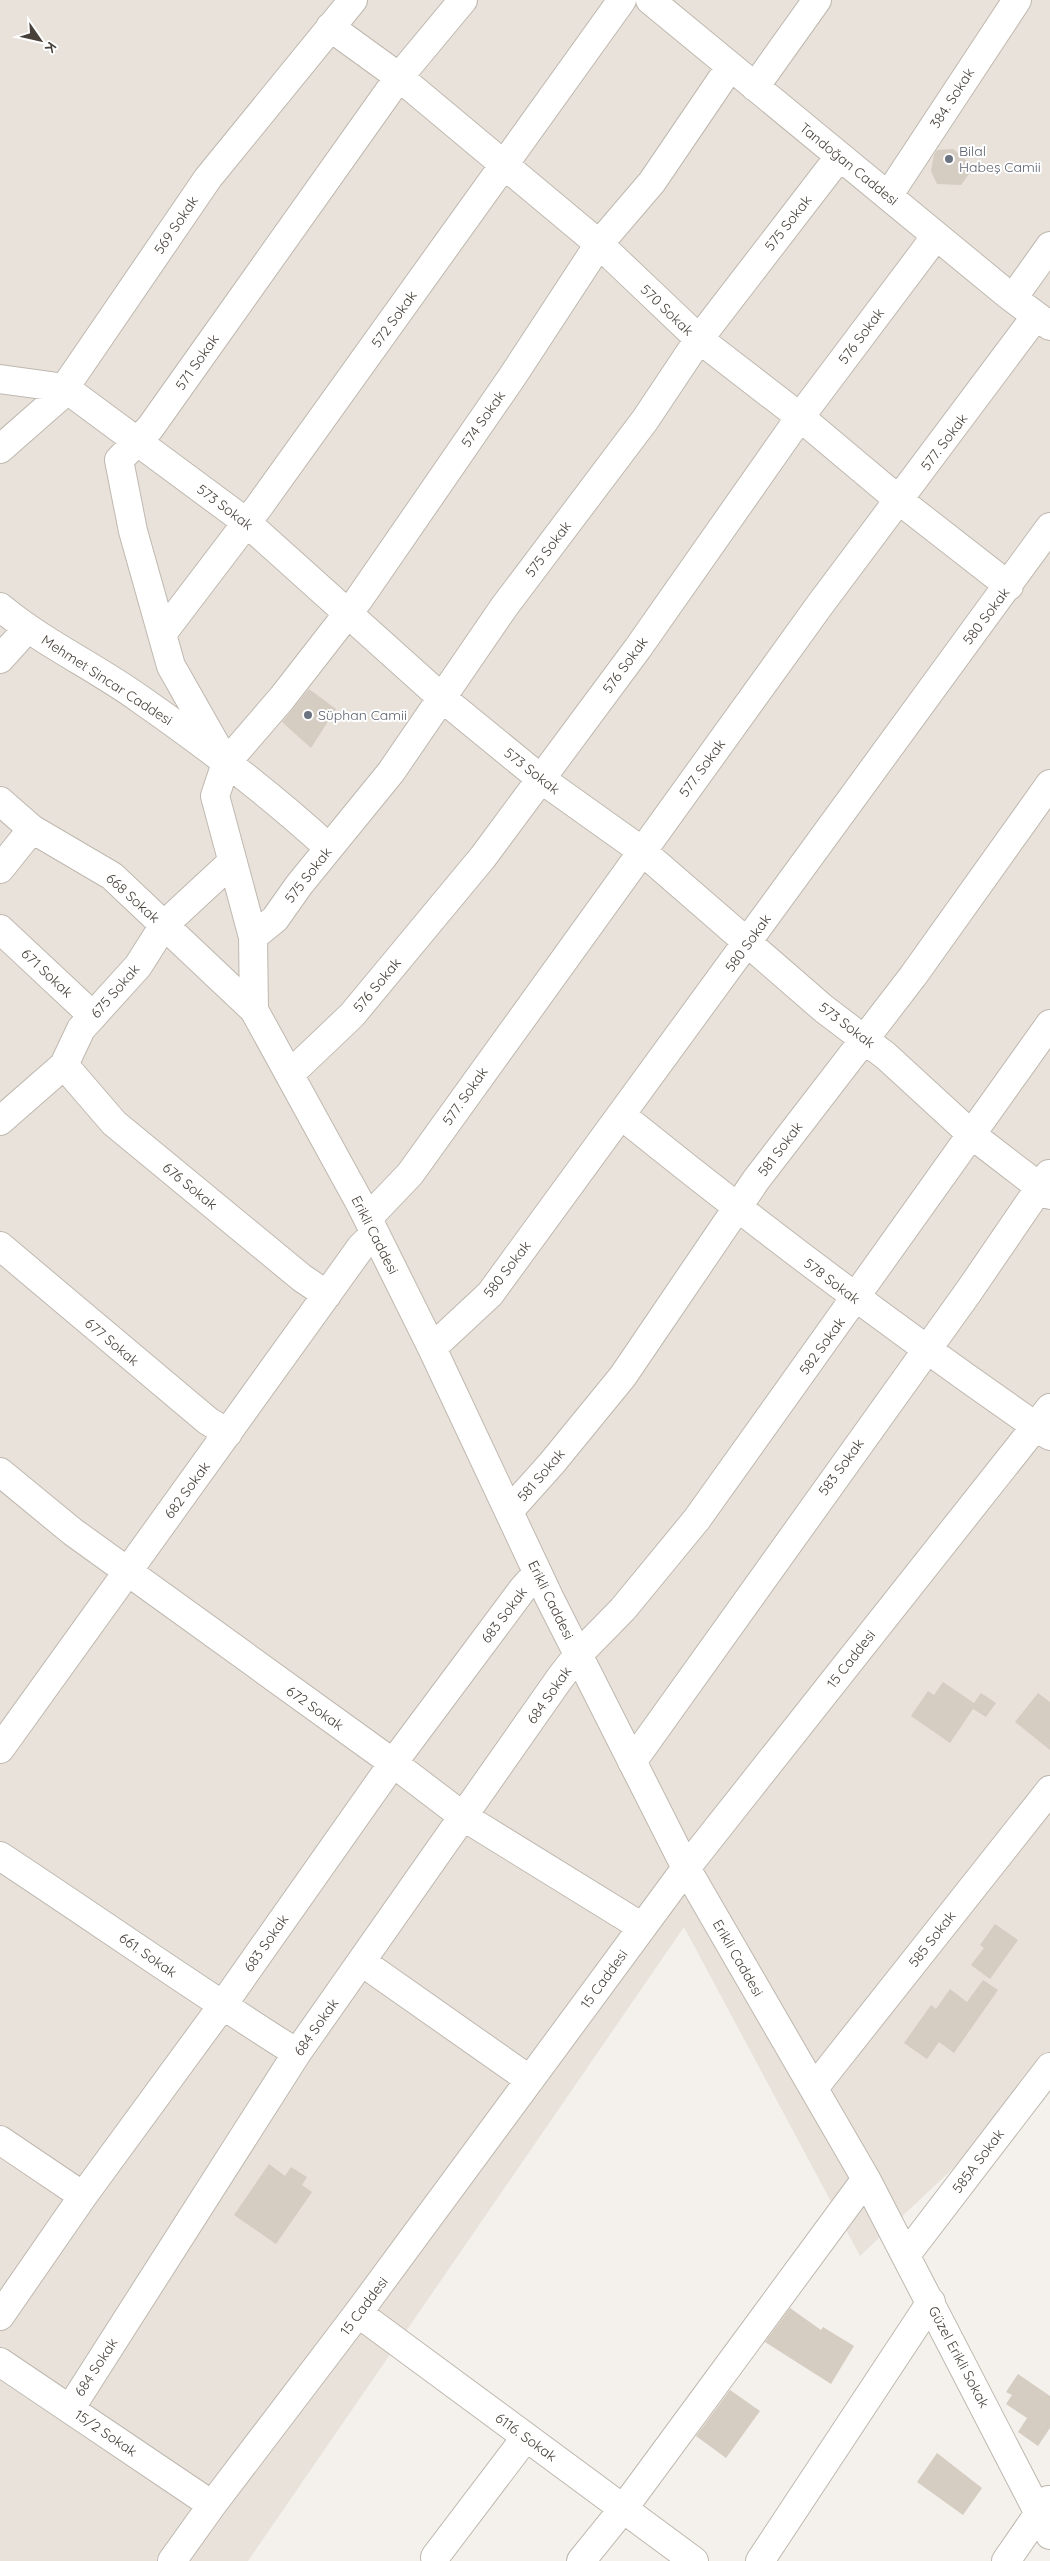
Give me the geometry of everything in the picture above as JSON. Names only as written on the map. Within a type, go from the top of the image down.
[{"type":"street","name":"569 Sokak","points":[[0,449],[57,399],[208,178],[353,0]]},
{"type":"street","name":"571 Sokak","points":[[226,762],[171,666],[133,531],[119,460],[150,428],[399,77],[463,0]]},
{"type":"street","name":"572 Sokak","points":[[162,634],[246,522],[622,0]]},
{"type":"street","name":"Tandoğan Caddesi","points":[[650,0],[839,157],[1043,321]]},
{"type":"street","points":[[754,87],[817,0]]},
{"type":"street","name":"384. Sokak","points":[[888,196],[1017,0]]},
{"type":"street","name":"570 Sokak","points":[[330,27],[399,77],[503,166],[599,244],[699,340],[800,417],[900,501],[1009,586]]},
{"type":"street","name":"574 Sokak","points":[[226,762],[282,698],[349,612],[512,377],[599,244],[652,182],[730,67]]},
{"type":"street","name":"575 Sokak","points":[[253,937],[275,920],[329,848],[391,772],[504,607],[645,420],[699,340],[839,157]]},
{"type":"street","name":"576 Sokak","points":[[290,1074],[352,1015],[483,856],[638,648],[800,417],[936,236]]},
{"type":"street","points":[[1013,298],[1050,246]]},
{"type":"street","name":"577. Sokak","points":[[371,1226],[819,606],[1043,321]]},
{"type":"street","name":"573 Sokak","points":[[0,379],[65,388],[246,522],[349,612],[442,698],[541,779],[642,851],[824,1009],[865,1038],[972,1135],[1047,1185]]},
{"type":"street","name":"580 Sokak","points":[[432,1348],[490,1294],[1009,586],[1050,527]]},
{"type":"street","name":"Mehmet Sincar Caddesi","points":[[0,607],[27,629],[139,698],[226,762],[329,848]]},
{"type":"street","points":[[0,659],[27,629]]},
{"type":"street","points":[[226,762],[215,796],[253,937],[254,1010]]},
{"type":"street","name":"581 Sokak","points":[[509,1511],[552,1463],[622,1376],[737,1208],[919,968],[1050,784]]},
{"type":"street","name":"668 Sokak","points":[[0,801],[32,829],[112,876],[254,1010]]},
{"type":"street","points":[[0,869],[32,829]]},
{"type":"street","name":"675 Sokak","points":[[0,1121],[64,1065],[81,1029],[138,966],[164,925],[232,862]]},
{"type":"street","name":"671 Sokak","points":[[0,929],[93,1016]]},
{"type":"street","name":"Erikli Caddesi","points":[[254,1010],[371,1226],[432,1348],[537,1573],[686,1868],[866,2179]]},
{"type":"street","name":"582 Sokak","points":[[578,1655],[623,1609],[697,1519],[1050,1024]]},
{"type":"street","name":"676 Sokak","points":[[64,1065],[114,1123],[302,1278],[327,1295]]},
{"type":"street","name":"578 Sokak","points":[[621,1115],[737,1208],[926,1350],[1045,1424]]},
{"type":"street","name":"583 Sokak","points":[[632,1762],[926,1350],[1047,1185]]},
{"type":"street","name":"682 Sokak","points":[[0,1749],[8,1720],[127,1571],[361,1247],[371,1226]]},
{"type":"street","name":"677 Sokak","points":[[0,1246],[200,1415],[228,1433]]},
{"type":"street","name":"15 Caddesi","points":[[172,2561],[212,2505],[358,2313],[686,1868],[1045,1424]]},
{"type":"street","name":"672 Sokak","points":[[0,1472],[72,1532],[393,1763],[464,1818],[642,1927]]},
{"type":"street","name":"683 Sokak","points":[[0,2316],[83,2196],[222,2006],[393,1763],[522,1590],[537,1573]]},
{"type":"street","name":"684 Sokak","points":[[70,2409],[296,2054],[578,1655]]},
{"type":"street","name":"585 Sokak","points":[[814,2088],[1050,1790]]},
{"type":"street","name":"661. Sokak","points":[[0,1856],[296,2054]]},
{"type":"street","points":[[362,1962],[530,2080]]},
{"type":"street","name":"585A Sokak","points":[[906,2255],[1050,2067]]},
{"type":"street","points":[[0,2140],[83,2196]]},
{"type":"street","points":[[581,2561],[623,2509],[866,2179]]},
{"type":"street","name":"Güzel Erikli Sokak","points":[[866,2179],[1046,2515]]},
{"type":"street","points":[[760,2561],[931,2302]]},
{"type":"street","name":"6116. Sokak","points":[[358,2313],[694,2561]]},
{"type":"street","name":"15/2 Sokak","points":[[0,2362],[212,2505]]},
{"type":"street","points":[[435,2557],[526,2437]]},
{"type":"street","points":[[1006,2561],[1046,2515]]},
{"type":"shaded area","points":[[0,0],[1050,0],[1050,2077],[860,2256],[684,1927],[248,2561],[0,2561]]},
{"type":"building","name":"Bilal Habeş Camii","points":[[953,149],[974,167],[961,185],[937,184],[931,171],[934,155],[937,150]]},
{"type":"building","name":"Süphan Camii","points":[[309,689],[336,709],[311,748],[282,722]]},
{"type":"building","points":[[943,1682],[974,1703],[981,1693],[996,1703],[986,1717],[973,1709],[950,1743],[911,1716],[928,1691],[934,1695]]},
{"type":"building","points":[[1038,1693],[1050,1702],[1050,1750],[1015,1722]]},
{"type":"building","points":[[995,1924],[1018,1940],[990,1979],[971,1965],[984,1948],[980,1945]]},
{"type":"building","points":[[983,1980],[998,1990],[954,2053],[939,2042],[927,2059],[904,2043],[931,2005],[936,2009],[950,1989],[967,2002]]},
{"type":"building","points":[[269,2164],[285,2176],[291,2167],[307,2177],[302,2185],[312,2192],[276,2244],[234,2215]]},
{"type":"building","points":[[790,2308],[821,2330],[823,2327],[854,2346],[831,2384],[765,2342]]},
{"type":"building","points":[[1018,2374],[1050,2396],[1050,2428],[1038,2446],[1018,2432],[1027,2418],[1006,2404],[1012,2395],[1006,2392]]},
{"type":"building","points":[[730,2390],[760,2411],[726,2458],[696,2436]]},
{"type":"building","points":[[937,2453],[982,2488],[963,2515],[917,2482]]},
{"type":"place","name":"Bilal Habeş Camii","points":[[949,159]]},
{"type":"place","name":"Süphan Camii","points":[[308,715]]}]
